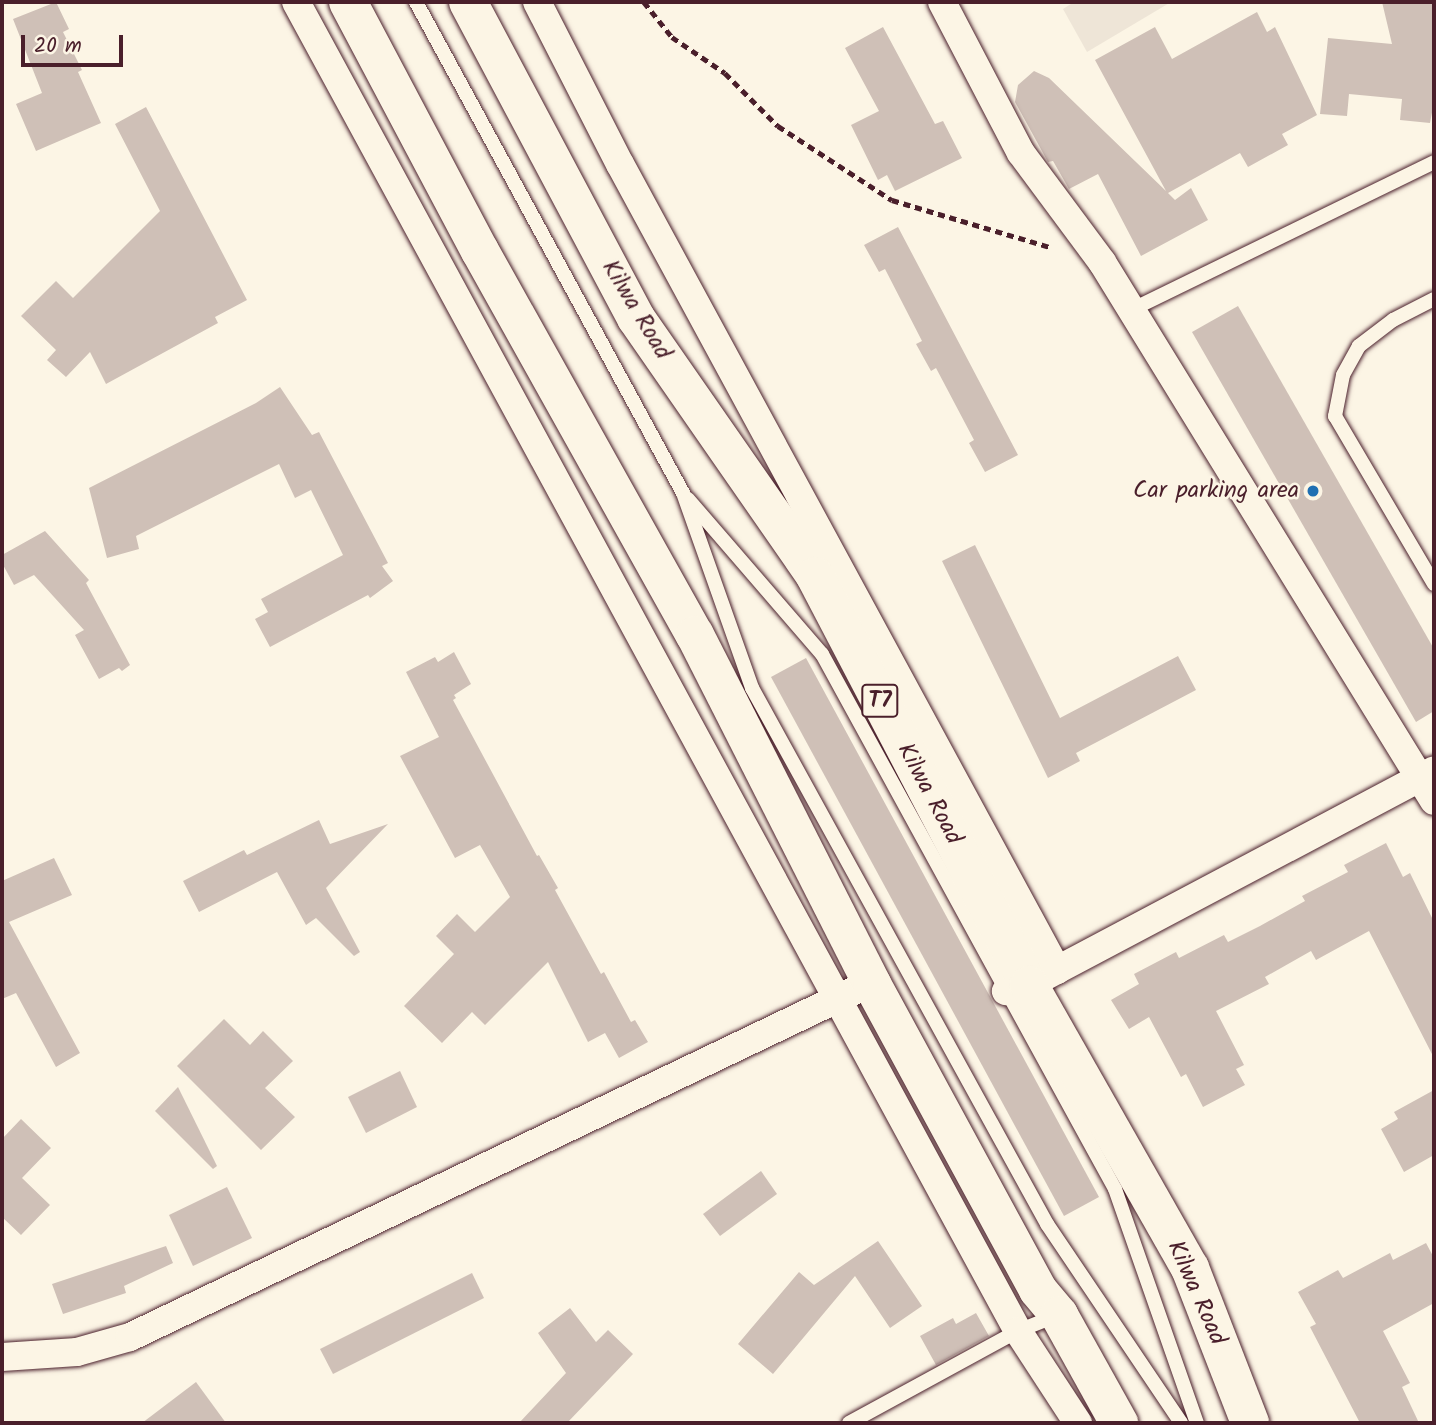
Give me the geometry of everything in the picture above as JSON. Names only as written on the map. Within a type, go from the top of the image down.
[{"type":"highway","points":[[348,2],[480,251],[695,635],[855,990],[1038,1290],[1059,1315],[1119,1423]]},
{"type":"highway","name":"Kilwa Road","points":[[468,2],[636,318],[815,576],[1030,982],[1190,1268],[1250,1423]]},
{"type":"street","points":[[296,2],[855,990],[1018,1331],[1078,1423]]},
{"type":"street","points":[[537,2],[1030,982],[1430,783],[1129,311],[1101,262],[1021,153],[942,2]]},
{"type":"street","points":[[2,1357],[77,1352],[130,1337],[855,990]]},
{"type":"lane","points":[[416,2],[682,493],[752,688],[1047,1224],[1181,1423]]},
{"type":"lane","points":[[1129,311],[1434,162]]},
{"type":"lane","points":[[1434,299],[1394,320],[1359,346],[1343,375],[1335,416],[1434,584]]},
{"type":"lane","points":[[682,493],[822,654],[1030,982],[1115,1189],[1196,1423]]},
{"type":"lane","points":[[849,1423],[1018,1331],[1059,1315]]},
{"type":"path","points":[[644,2],[672,37],[725,74],[778,126],[892,200],[1101,262]]},
{"type":"shaded area","points":[[1074,2],[1171,2],[1087,52],[1063,9]]},
{"type":"building","points":[[56,2],[69,29],[63,32],[82,70],[78,72],[101,123],[36,151],[16,104],[42,93],[13,19]]},
{"type":"building","points":[[1382,2],[1434,2],[1434,102],[1430,123],[1400,120],[1402,99],[1349,94],[1347,116],[1320,114],[1328,38],[1392,44]]},
{"type":"building","points":[[1257,12],[1267,32],[1275,27],[1317,115],[1282,134],[1288,145],[1248,167],[1240,153],[1168,193],[1175,200],[1191,188],[1208,220],[1141,256],[1098,174],[1069,189],[1053,161],[1048,162],[1015,102],[1018,85],[1034,71],[1049,78],[1166,191],[1095,60],[1155,27],[1172,59]]},
{"type":"building","points":[[883,27],[935,124],[943,121],[962,158],[895,191],[887,175],[878,180],[851,125],[879,111],[845,48]]},
{"type":"building","points":[[146,107],[247,300],[215,317],[218,323],[106,384],[90,352],[66,377],[47,360],[56,350],[21,316],[56,281],[73,298],[160,211],[115,124]]},
{"type":"building","points":[[898,227],[1018,455],[985,472],[969,443],[974,440],[936,368],[931,371],[916,344],[922,341],[885,269],[879,272],[864,245]]},
{"type":"building","name":"Car parking area","points":[[1238,306],[1434,649],[1434,711],[1416,722],[1192,332]]},
{"type":"building","points":[[280,387],[312,435],[319,432],[388,563],[382,566],[393,581],[370,598],[368,595],[270,647],[255,619],[268,612],[261,599],[343,555],[311,490],[295,498],[279,464],[136,536],[139,549],[107,558],[89,488],[256,403]]},
{"type":"building","points":[[45,531],[89,580],[86,583],[130,665],[122,671],[119,668],[99,679],[75,635],[84,630],[34,575],[14,585],[2,563],[2,555]]},
{"type":"building","points":[[975,545],[1060,718],[1178,656],[1196,690],[1076,753],[1080,761],[1048,778],[942,561]]},
{"type":"building","points":[[454,652],[471,684],[454,695],[456,698],[453,700],[537,856],[539,855],[558,888],[555,890],[601,974],[604,972],[631,1022],[635,1020],[648,1042],[619,1058],[605,1033],[588,1042],[548,962],[485,1025],[472,1012],[442,1043],[404,1006],[454,954],[436,936],[457,914],[475,932],[510,897],[480,845],[455,858],[400,756],[439,737],[406,672],[435,657],[438,662]]},
{"type":"building","points":[[806,658],[1099,1197],[1064,1216],[771,677]]},
{"type":"building","points":[[319,820],[330,844],[388,824],[326,888],[360,952],[354,956],[316,918],[306,925],[277,872],[199,912],[183,881],[244,850],[247,855]]},
{"type":"building","points":[[1386,843],[1403,877],[1410,873],[1434,922],[1434,1058],[1369,931],[1316,960],[1311,951],[1265,977],[1269,984],[1216,1011],[1244,1065],[1236,1069],[1245,1085],[1203,1107],[1186,1074],[1181,1077],[1149,1017],[1129,1029],[1111,1000],[1139,984],[1134,974],[1176,952],[1179,958],[1224,935],[1228,942],[1260,926],[1305,901],[1302,896],[1348,872],[1344,865]]},
{"type":"building","points":[[54,858],[72,895],[9,922],[80,1053],[56,1067],[16,993],[2,999],[2,881]]},
{"type":"building","points":[[224,1019],[250,1045],[263,1031],[293,1061],[265,1088],[295,1117],[261,1150],[177,1066]]},
{"type":"building","points":[[400,1071],[417,1107],[366,1133],[348,1097]]},
{"type":"building","points":[[178,1087],[217,1166],[213,1169],[155,1111]]},
{"type":"building","points":[[1434,1090],[1434,1155],[1404,1172],[1381,1129],[1398,1119],[1394,1112]]},
{"type":"building","points":[[21,1119],[51,1148],[22,1178],[50,1205],[21,1235],[2,1217],[2,1139]]},
{"type":"building","points":[[761,1171],[777,1194],[720,1236],[703,1214]]},
{"type":"building","points":[[227,1187],[252,1238],[193,1266],[169,1215]]},
{"type":"building","points":[[878,1241],[922,1306],[890,1328],[855,1276],[773,1374],[738,1344],[799,1272],[814,1285]]},
{"type":"building","points":[[1426,1243],[1434,1258],[1434,1303],[1383,1331],[1410,1383],[1402,1387],[1419,1423],[1360,1423],[1310,1327],[1316,1324],[1298,1292],[1338,1270],[1343,1278],[1390,1253],[1393,1260]]},
{"type":"building","points":[[166,1246],[173,1263],[124,1286],[126,1293],[63,1314],[52,1284]]},
{"type":"building","points":[[472,1273],[484,1298],[333,1374],[320,1349]]},
{"type":"building","points":[[570,1308],[596,1342],[608,1330],[633,1354],[567,1423],[519,1423],[566,1373],[538,1333]]},
{"type":"building","points":[[976,1313],[989,1336],[936,1365],[920,1336],[953,1318],[956,1324]]},
{"type":"building","points":[[196,1382],[226,1423],[142,1423]]},
{"type":"place","name":"Car parking area","points":[[1313,491]]}]
